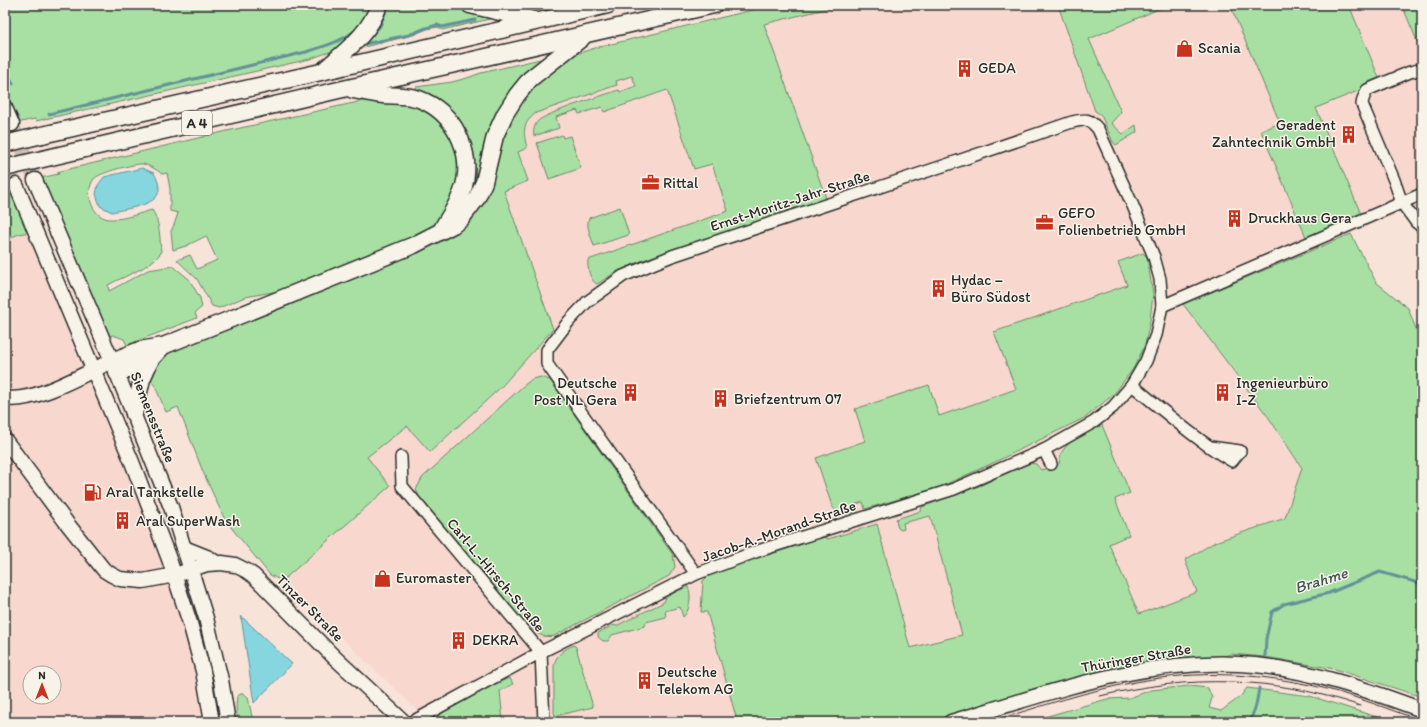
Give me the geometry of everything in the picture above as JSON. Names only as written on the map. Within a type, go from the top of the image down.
[{"type":"highway","points":[[321,72],[364,34],[374,18],[379,5]]},
{"type":"highway","points":[[470,5],[539,21]]},
{"type":"highway","name":"A 4","points":[[5,144],[608,5]]},
{"type":"highway","name":"A 4","points":[[5,168],[343,89],[714,5]]},
{"type":"highway","points":[[115,367],[140,350],[163,346],[414,245],[453,225],[461,219],[477,198],[484,182],[496,136],[505,114],[517,95],[530,79],[566,49],[589,34]]},
{"type":"highway","points":[[343,89],[419,99],[437,108],[452,122],[460,137],[466,168],[464,185],[460,199],[441,230]]},
{"type":"highway","points":[[134,414],[142,378],[151,359],[163,346]]},
{"type":"highway","points":[[115,367],[132,368],[151,359]]},
{"type":"main road","points":[[5,108],[12,124]]},
{"type":"main road","name":"Siemensstraße","points":[[35,180],[115,367],[171,507],[206,618],[221,680],[228,722]]},
{"type":"main road","points":[[16,185],[132,462],[175,575],[203,671],[212,722]]},
{"type":"main road","points":[[5,398],[24,398],[35,395],[67,383],[93,370],[105,373],[115,367]]},
{"type":"main road","points":[[5,440],[104,570],[120,579],[131,581],[142,581],[175,575]]},
{"type":"main road","points":[[184,548],[209,558],[216,563]]},
{"type":"main road","name":"Tinzer Straße","points":[[175,575],[207,564],[216,563],[228,563],[248,571],[334,656],[404,722]]},
{"type":"main road","name":"Thüringer Straße","points":[[951,722],[1097,680],[1167,667],[1209,664],[1256,665],[1301,673],[1339,682],[1422,710]]},
{"type":"street","points":[[1422,69],[1410,72],[1367,90],[1363,99],[1364,109],[1394,180],[1402,203],[1416,222],[1422,227]]},
{"type":"street","name":"Jacob-A.-Morand-Straße","points":[[412,722],[541,652],[696,574],[758,550],[954,489],[1044,450],[1094,422],[1113,407],[1132,385],[1149,354],[1156,335],[1162,306],[1160,279],[1156,264],[1133,206],[1098,129],[1092,122],[1082,120]]},
{"type":"street","name":"Ernst-Moritz-Jahr-Straße","points":[[696,574],[547,364],[547,350],[569,321],[587,302],[624,276],[672,256],[1072,122],[1082,120]]},
{"type":"street","points":[[1162,306],[1422,194]]},
{"type":"street","points":[[1132,385],[1210,447]]},
{"type":"street","points":[[1044,450],[1050,464]]},
{"type":"street","name":"Carl-L.-Hirsch-Straße","points":[[401,457],[402,486],[541,652],[544,722]]},
{"type":"shaded area","points":[[842,5],[1422,5],[1422,204],[1183,304],[1269,418],[1303,468],[1285,518],[1215,542],[1197,592],[1139,614],[779,722],[429,722],[282,581],[390,486],[366,457],[407,425],[430,452],[553,329],[504,190],[518,152],[522,116],[595,66]]},
{"type":"shaded area","points":[[18,206],[91,375],[167,567],[185,627],[203,722],[5,722],[5,209]]},
{"type":"green space","points":[[5,5],[375,5],[373,10],[340,48],[310,59],[36,121],[35,119],[17,123],[9,104],[5,87]]},
{"type":"green space","points":[[383,5],[455,5],[491,17],[490,19],[442,30],[438,27],[427,29],[413,35],[356,49]]},
{"type":"green space","points":[[782,5],[842,5],[764,24],[826,198],[643,260],[616,272],[597,284],[592,280],[588,260],[728,211],[712,164],[694,169],[667,90],[604,112],[602,107],[579,114],[577,110],[556,117],[559,128],[534,136],[534,130],[538,121],[563,109],[619,90],[620,92],[636,86],[632,76],[616,81],[617,85],[536,113],[526,124],[524,132],[527,148],[518,152],[528,181],[504,191],[553,329],[501,387],[430,452],[407,426],[367,457],[390,486],[282,581],[270,575],[225,520],[203,472],[178,407],[166,412],[155,386],[150,379],[156,365],[161,359],[173,350],[433,245],[453,233],[523,92],[559,63],[576,54],[595,48],[765,7]]},
{"type":"green space","points":[[1058,5],[1168,5],[1089,39],[1121,112],[1111,123],[1123,134],[1136,125],[1137,132],[1116,145],[1113,142],[1101,115],[1095,111]]},
{"type":"green space","points":[[1230,5],[1349,5],[1379,78],[1366,83],[1358,91],[1316,108],[1361,214],[1306,237],[1261,131],[1280,123]]},
{"type":"green space","points":[[1402,5],[1422,5],[1422,53]]},
{"type":"green space","points":[[540,59],[542,62],[479,178],[471,196],[458,214],[470,154],[414,92],[416,87],[452,82],[481,73]]},
{"type":"green space","points":[[367,100],[400,100],[430,111],[456,141],[461,179],[439,222],[426,232],[284,290],[245,297],[219,308],[212,306],[197,279],[177,260],[190,255],[197,269],[217,260],[206,236],[186,246],[173,250],[171,231],[178,213],[170,211],[170,189],[167,173],[162,174],[143,164],[109,171],[94,179],[91,185],[90,198],[95,211],[100,216],[118,219],[152,210],[157,219],[161,253],[156,259],[143,268],[108,285],[109,291],[148,270],[173,266],[189,279],[200,298],[202,307],[195,313],[197,318],[127,345],[124,339],[113,335],[108,337],[40,178],[59,174],[57,172],[227,131]]},
{"type":"green space","points":[[562,135],[563,138],[570,136],[581,168],[549,179],[537,143]]},
{"type":"green space","points":[[10,186],[30,232],[19,234],[5,240],[5,187]]},
{"type":"green space","points":[[620,207],[629,235],[594,246],[588,228],[589,218]]},
{"type":"green space","points":[[1351,234],[1376,282],[1408,308],[1422,345],[1422,697],[1335,669],[1265,657],[1231,654],[1044,689],[931,722],[727,722],[726,720],[736,717],[707,612],[701,612],[703,581],[708,576],[745,562],[825,537],[828,539],[877,524],[910,648],[962,635],[930,516],[903,523],[904,529],[901,530],[898,528],[896,519],[921,511],[922,507],[984,484],[1015,468],[1030,463],[1036,464],[1041,470],[1059,464],[1060,456],[1067,445],[1102,425],[1130,493],[1115,499],[1129,535],[1109,544],[1139,614],[1197,592],[1185,560],[1215,542],[1285,518],[1302,468],[1269,418],[1183,304]]},
{"type":"green space","points":[[1143,253],[1147,257],[1153,294],[1150,321],[1145,345],[1133,369],[1114,394],[1086,417],[995,462],[940,487],[865,509],[863,502],[856,504],[858,511],[846,514],[841,514],[835,510],[832,506],[816,458],[865,441],[855,409],[929,385],[939,416],[1016,389],[994,332],[1127,285],[1118,262]]},
{"type":"green space","points":[[541,377],[550,380],[673,555],[675,567],[669,576],[554,636],[549,637],[540,635],[523,621],[419,496],[416,490],[422,478],[522,387],[532,379]]},
{"type":"green space","points":[[688,587],[690,594],[690,603],[683,617],[680,607],[665,611],[666,617],[646,622],[645,626],[612,635],[608,641],[603,641],[598,637],[598,633],[613,625],[616,626],[664,602],[666,597]]},
{"type":"green space","points":[[574,645],[576,647],[593,707],[555,716],[555,661],[564,650]]},
{"type":"green space","points":[[510,678],[513,684],[500,691],[503,722],[433,722],[446,710],[492,685]]},
{"type":"green space","points":[[1189,686],[1208,688],[1212,698],[1209,708],[1221,711],[1240,697],[1247,688],[1310,696],[1393,722],[1296,722],[1294,718],[1289,722],[1027,722],[1107,699],[1129,698],[1151,690]]},
{"type":"green space","points":[[243,693],[248,697],[253,722],[238,722],[236,707],[237,696]]},
{"type":"water","points":[[142,168],[154,173],[159,189],[155,198],[138,206],[112,212],[100,206],[96,194],[98,185],[104,177]]},
{"type":"water","points":[[241,616],[292,664],[254,703]]},
{"type":"waterway","points":[[364,44],[380,26],[388,5]]},
{"type":"waterway","points":[[364,44],[409,35],[437,25],[442,27],[475,20]]},
{"type":"waterway","points":[[49,114],[306,52],[340,40],[359,27]]},
{"type":"waterway","points":[[5,66],[13,84]]},
{"type":"waterway","name":"Brahme","points":[[1265,657],[1266,639],[1272,612],[1284,604],[1329,593],[1380,572],[1422,584]]},
{"type":"waterway","name":"Brahme","points":[[1248,722],[1257,701],[1259,688]]},
{"type":"tunnel","points":[[12,124],[35,180]]},
{"type":"tunnel","points":[[5,157],[16,185]]},
{"type":"tram line","points":[[989,722],[1102,689],[1162,678],[1204,675],[1247,676],[1310,685],[1352,696],[1422,721]]},
{"type":"tram line","points":[[1100,696],[1166,684],[1231,682],[1263,684],[1295,689],[1327,696],[1360,706]]},
{"type":"place","name":"Scania","points":[[1185,48]]},
{"type":"place","name":"GEDA","points":[[965,68]]},
{"type":"place","name":"Geradent Zahntechnik GmbH","points":[[1349,134]]},
{"type":"place","name":"Rittal","points":[[650,183]]},
{"type":"place","name":"Druckhaus Gera","points":[[1235,218]]},
{"type":"place","name":"GEFO Folienbetrieb GmbH","points":[[1045,222]]},
{"type":"place","name":"Hydac – Büro Südost","points":[[938,289]]},
{"type":"place","name":"Deutsche Post NL Gera","points":[[630,392]]},
{"type":"place","name":"Ingenieurbüro I-Z","points":[[1223,392]]},
{"type":"place","name":"Briefzentrum 07","points":[[721,399]]},
{"type":"place","name":"Aral Tankstelle","points":[[93,492]]},
{"type":"place","name":"Aral SuperWash","points":[[123,521]]},
{"type":"place","name":"Euromaster","points":[[383,578]]},
{"type":"place","name":"DEKRA","points":[[459,640]]},
{"type":"place","name":"Deutsche Telekom AG","points":[[644,681]]}]
